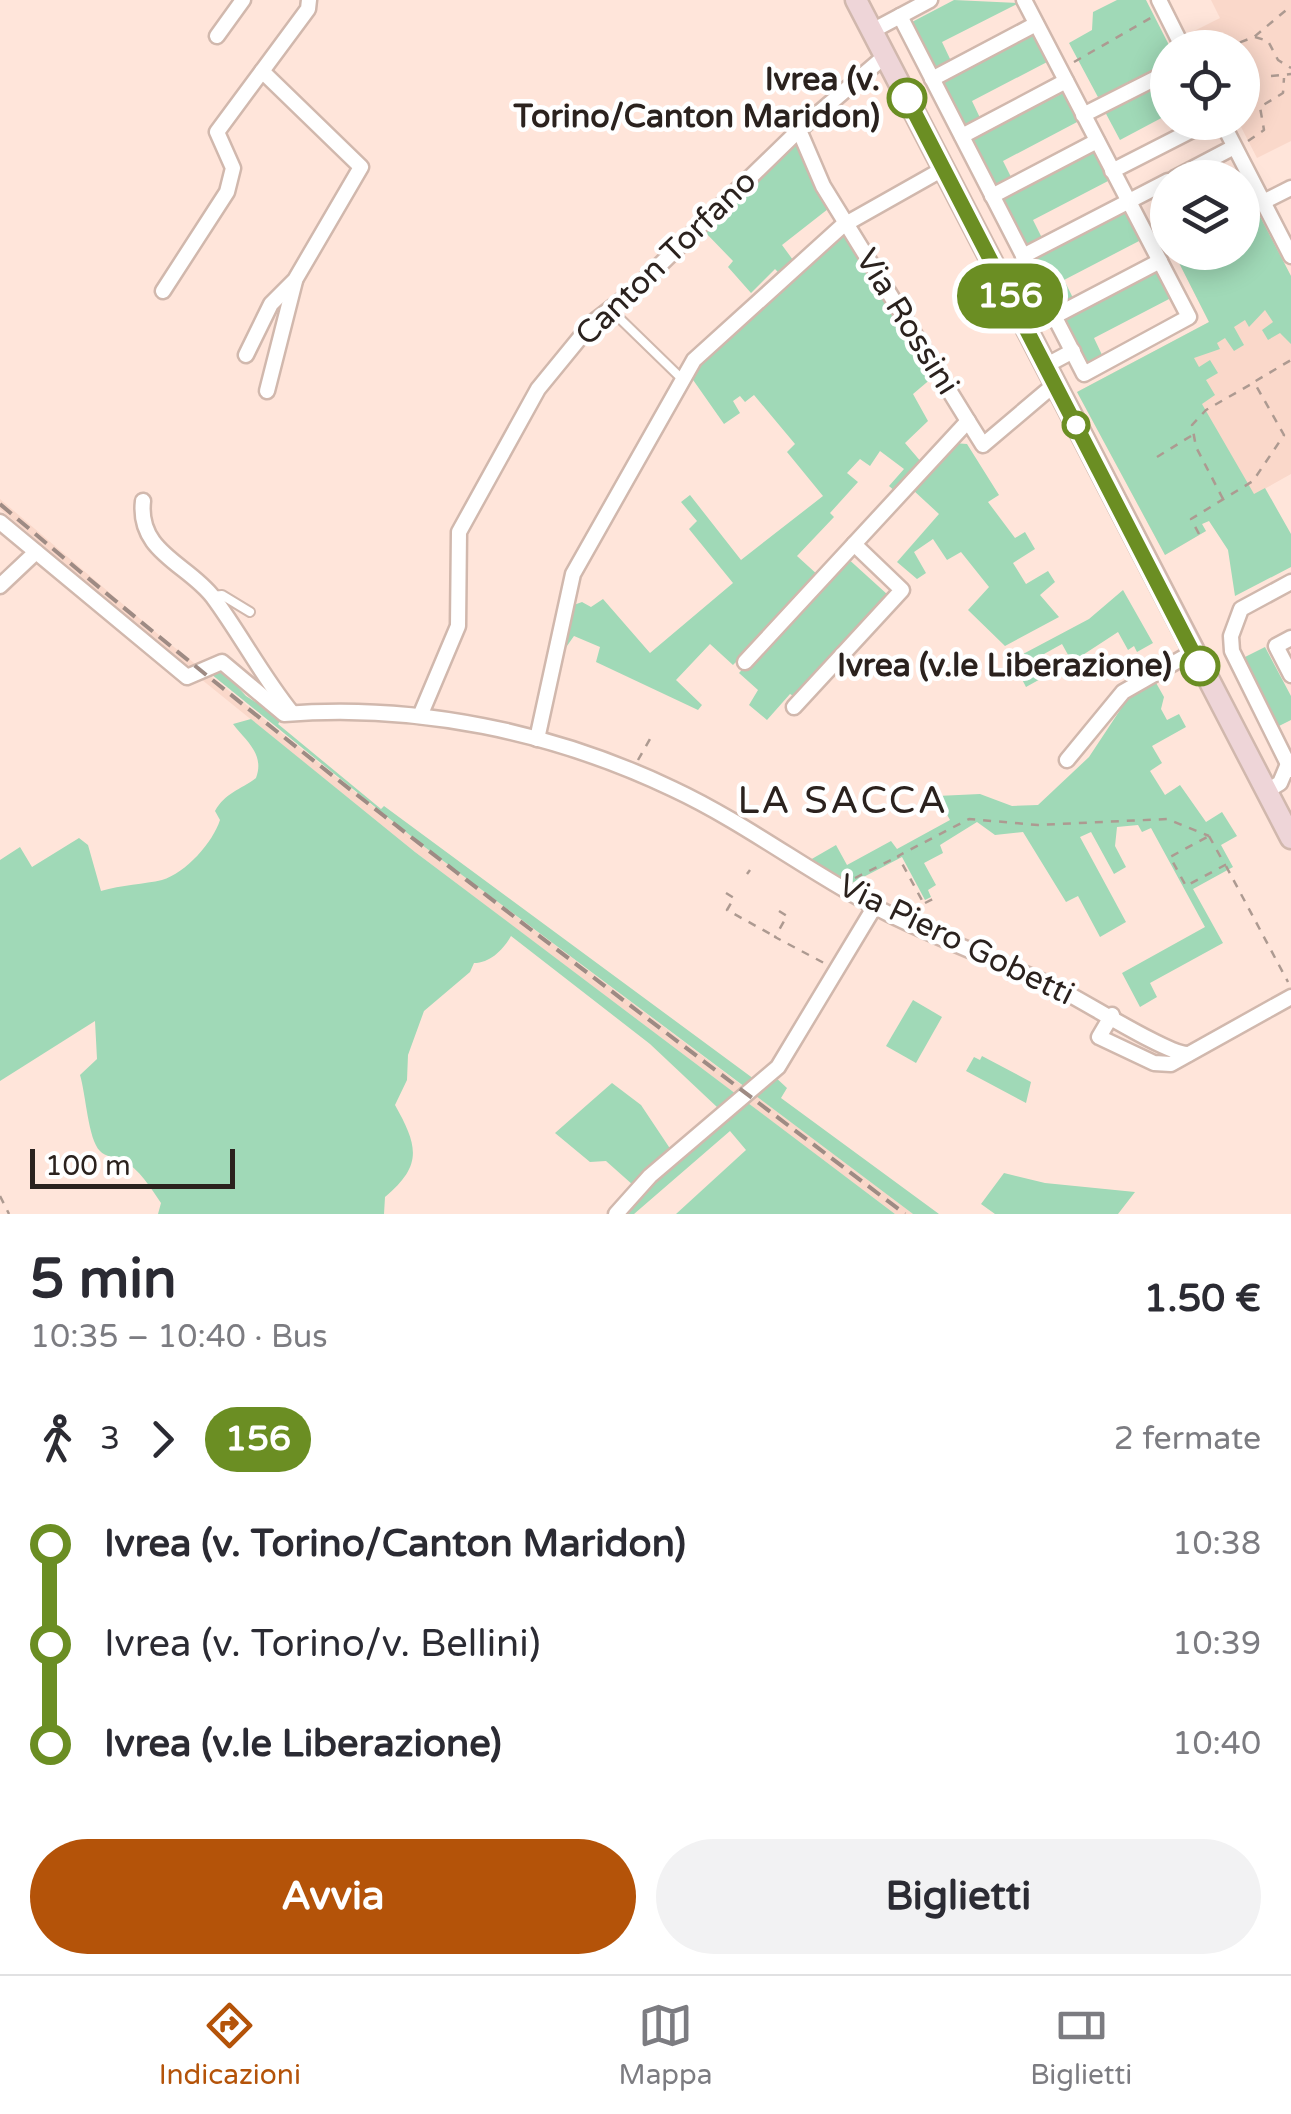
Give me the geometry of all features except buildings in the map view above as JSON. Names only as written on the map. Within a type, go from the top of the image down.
[{"type":"street","points":[[216,36],[243,0]]},
{"type":"street","points":[[163,291],[227,192],[233,168],[217,132],[308,9],[309,0]]},
{"type":"street","points":[[856,0],[1289,827]]},
{"type":"street","points":[[872,31],[930,0]]},
{"type":"street","points":[[1024,0],[1150,243]]},
{"type":"street","points":[[1161,5],[1174,30]]},
{"type":"street","points":[[900,16],[1084,374],[1188,317],[1164,270]]},
{"type":"street","points":[[932,79],[1036,24]]},
{"type":"street","name":"Canton Torfano","points":[[420,716],[458,626],[459,532],[538,389],[592,323],[799,130],[885,56]]},
{"type":"street","points":[[246,354],[270,304],[295,280],[361,168],[262,71]]},
{"type":"street","points":[[962,136],[1063,76]]},
{"type":"street","points":[[1084,115],[1150,81]]},
{"type":"street","name":"Via Rossini","points":[[799,130],[846,223],[968,421]]},
{"type":"street","points":[[1112,171],[1173,140]]},
{"type":"street","points":[[1238,140],[1263,202],[1291,256]]},
{"type":"street","points":[[992,196],[1097,141]]},
{"type":"street","points":[[1210,160],[1242,144]]},
{"type":"street","points":[[537,739],[573,574],[694,360],[846,223],[943,169]]},
{"type":"street","points":[[1263,202],[1291,188]]},
{"type":"street","points":[[1024,256],[1150,191]]},
{"type":"street","points":[[1054,316],[1150,266]]},
{"type":"street","points":[[267,391],[295,280]]},
{"type":"street","points":[[745,662],[968,421],[983,444],[1073,351]]},
{"type":"street","points":[[143,500],[144,524],[162,554],[212,596],[260,674],[292,713]]},
{"type":"street","points":[[0,522],[187,677],[222,662],[284,714],[292,713]]},
{"type":"street","points":[[794,706],[902,590],[854,544]]},
{"type":"street","points":[[0,586],[36,552]]},
{"type":"street","points":[[1267,791],[1280,783],[1289,767],[1232,651],[1231,636],[1241,609],[1291,582]]},
{"type":"street","points":[[1291,638],[1276,646],[1291,675]]},
{"type":"street","points":[[1067,760],[1123,692],[1194,652]]},
{"type":"street","name":"Via Piero Gobetti","points":[[292,713],[345,709],[420,716],[537,739],[632,771],[675,790],[875,906],[1112,1015],[1171,1053],[1188,1054]]},
{"type":"street","points":[[616,1214],[650,1176],[778,1067],[875,906]]},
{"type":"street","name":"Via Piero Gobetti","points":[[1112,1015],[1100,1037],[1160,1064],[1188,1054],[1291,997]]},
{"type":"lane","points":[[610,309],[682,379]]},
{"type":"lane","points":[[212,596],[222,596],[250,612]]},
{"type":"path","points":[[1063,76],[1161,5]]},
{"type":"path","points":[[1260,32],[1291,6]]},
{"type":"path","points":[[1260,39],[1268,41],[1278,60],[1291,68]]},
{"type":"path","points":[[1271,76],[1284,78],[1291,74]]},
{"type":"path","points":[[1242,144],[1264,130],[1260,107],[1283,92],[1284,78]]},
{"type":"path","points":[[1223,499],[1192,435],[1192,425],[1206,410],[1291,360]]},
{"type":"path","points":[[1199,534],[1191,519],[1254,480],[1284,435],[1254,382]]},
{"type":"path","points":[[1157,457],[1192,435]]},
{"type":"path","points":[[632,771],[650,739]]},
{"type":"path","points":[[841,886],[968,819],[1038,824],[1168,818],[1209,836],[1291,986]]},
{"type":"path","points":[[1209,836],[1170,857],[1186,886],[1225,864]]},
{"type":"path","points":[[898,856],[924,904]]},
{"type":"path","points":[[738,892],[728,910],[836,970]]},
{"type":"path","points":[[726,893],[734,898]]},
{"type":"path","points":[[914,924],[924,904],[937,897]]},
{"type":"path","points":[[776,936],[787,916],[778,911]]},
{"type":"path","points":[[0,1196],[8,1214]]},
{"type":"shaded area","points":[[1211,0],[1291,0],[1291,141],[1257,158],[1248,140],[1260,140],[1260,30],[1196,30],[1220,18]]},
{"type":"shaded area","points":[[1260,216],[1291,276],[1291,474],[1202,524],[1206,531],[1165,555],[1077,392],[1209,322],[1183,270],[1260,270]]},
{"type":"shaded area","points":[[0,499],[159,635],[422,845],[913,1214],[895,1214],[415,852],[154,641],[0,509]]},
{"type":"green space","points":[[954,0],[1019,3],[942,42],[951,61],[936,69],[912,22]]},
{"type":"green space","points":[[1117,0],[1146,0],[1161,30],[1150,30],[1150,73],[1099,99],[1069,43],[1092,30],[1093,12]]},
{"type":"green space","points":[[1034,33],[1049,61],[972,101],[981,120],[966,127],[942,81]]},
{"type":"green space","points":[[1150,86],[1150,124],[1120,140],[1104,110]]},
{"type":"green space","points":[[1065,92],[1079,121],[1003,161],[1012,179],[997,187],[972,140]]},
{"type":"green space","points":[[796,141],[805,150],[828,209],[782,245],[793,260],[778,272],[775,269],[751,293],[728,267],[733,261],[702,229]]},
{"type":"green space","points":[[1095,152],[1110,180],[1033,220],[1042,238],[1027,246],[1003,199]]},
{"type":"green space","points":[[1126,211],[1141,240],[1064,280],[1073,298],[1058,306],[1034,259]]},
{"type":"green space","points":[[1260,216],[1291,276],[1291,344],[1280,333],[1268,340],[1262,330],[1273,322],[1265,310],[1249,327],[1245,320],[1234,327],[1244,345],[1234,351],[1225,338],[1217,343],[1220,349],[1194,358],[1199,367],[1210,360],[1218,373],[1206,380],[1215,395],[1202,404],[1254,494],[1265,488],[1291,534],[1291,567],[1235,596],[1228,550],[1209,521],[1202,524],[1206,531],[1165,555],[1077,392],[1209,322],[1183,270],[1260,270]]},
{"type":"green space","points":[[846,231],[939,372],[913,394],[928,421],[905,443],[922,463],[896,492],[889,486],[904,469],[880,451],[870,466],[860,459],[847,473],[858,482],[830,513],[834,517],[797,556],[819,576],[733,665],[710,644],[676,680],[702,705],[698,710],[596,662],[600,647],[574,636],[562,653],[571,606],[582,602],[591,607],[603,599],[650,653],[733,583],[689,529],[697,521],[681,502],[690,495],[741,560],[823,496],[787,452],[795,444],[754,395],[745,402],[740,396],[733,401],[740,413],[724,424],[691,377],[717,344]]},
{"type":"green space","points":[[1157,270],[1171,298],[1094,338],[1103,357],[1088,365],[1064,318]]},
{"type":"green space","points":[[954,443],[967,444],[999,495],[988,502],[1015,538],[1025,532],[1035,549],[1013,563],[1026,584],[1048,571],[1055,582],[1040,595],[1059,617],[1005,646],[968,610],[989,587],[961,552],[947,560],[933,539],[914,552],[926,573],[917,579],[897,562],[939,514],[913,490]]},
{"type":"green space","points":[[845,556],[888,595],[795,697],[790,694],[767,720],[749,705],[758,690],[739,673]]},
{"type":"green space","points":[[1123,590],[1153,643],[1137,652],[1134,646],[1128,650],[1118,632],[1072,662],[1062,644],[1035,659],[1044,677],[1026,687],[1012,660],[1089,619]]},
{"type":"green space","points":[[1265,647],[1291,696],[1291,720],[1279,726],[1243,658]]},
{"type":"green space","points":[[222,670],[246,696],[282,719],[278,724],[381,809],[384,806],[754,1079],[745,1087],[422,845],[211,674]]},
{"type":"green space","points":[[1155,681],[1164,697],[1161,709],[1167,720],[1179,714],[1186,727],[1152,746],[1162,763],[1150,771],[1165,795],[1180,785],[1206,822],[1222,812],[1237,836],[1221,845],[1233,867],[1193,889],[1223,943],[1150,983],[1157,997],[1140,1007],[1122,973],[1205,927],[1151,828],[1142,832],[1138,825],[1117,827],[1115,846],[1126,867],[1114,874],[1091,832],[1080,837],[1126,922],[1100,937],[1078,896],[1066,902],[1023,832],[995,835],[977,822],[940,845],[943,853],[924,863],[936,885],[928,890],[931,897],[925,900],[902,857],[852,883],[810,860],[836,845],[847,865],[891,841],[897,849],[950,820],[937,796],[980,794],[1012,806],[1038,805],[1089,757],[1130,695]]},
{"type":"green space","points":[[251,719],[415,852],[736,1094],[718,1108],[650,1044],[511,936],[496,955],[474,963],[470,972],[424,1011],[408,1055],[407,1080],[395,1105],[412,1144],[411,1165],[385,1197],[384,1214],[158,1214],[161,1203],[144,1179],[123,1160],[102,1153],[93,1137],[80,1075],[97,1059],[95,1021],[0,1081],[0,860],[20,847],[32,867],[79,838],[88,845],[101,891],[171,876],[189,864],[211,838],[220,820],[215,811],[219,805],[256,778],[256,755],[233,724]]},
{"type":"green space","points":[[913,1000],[942,1017],[916,1063],[886,1046]]},
{"type":"green space","points":[[982,1056],[1031,1082],[1026,1103],[966,1071],[974,1057],[980,1060]]},
{"type":"green space","points":[[773,1075],[787,1088],[781,1098],[939,1214],[913,1214],[752,1093]]},
{"type":"green space","points":[[612,1083],[641,1105],[671,1150],[633,1185],[606,1161],[590,1162],[555,1133]]},
{"type":"green space","points":[[744,1100],[895,1214],[676,1214],[746,1150],[730,1131],[634,1214],[621,1214]]},
{"type":"green space","points":[[1004,1173],[1045,1183],[1135,1192],[1118,1214],[995,1214],[981,1204]]},
{"type":"railway","points":[[0,504],[334,777],[905,1214]]},
{"type":"bus line","name":"156","points":[[907,98],[1200,666]]},
{"type":"place","name":"Ivrea (v. Torino/Canton Maridon)","points":[[907,98]]},
{"type":"place","name":"Ivrea (v.le Liberazione)","points":[[1200,666]]},
{"type":"district","name":"LA SACCA","points":[[843,801]]}]
